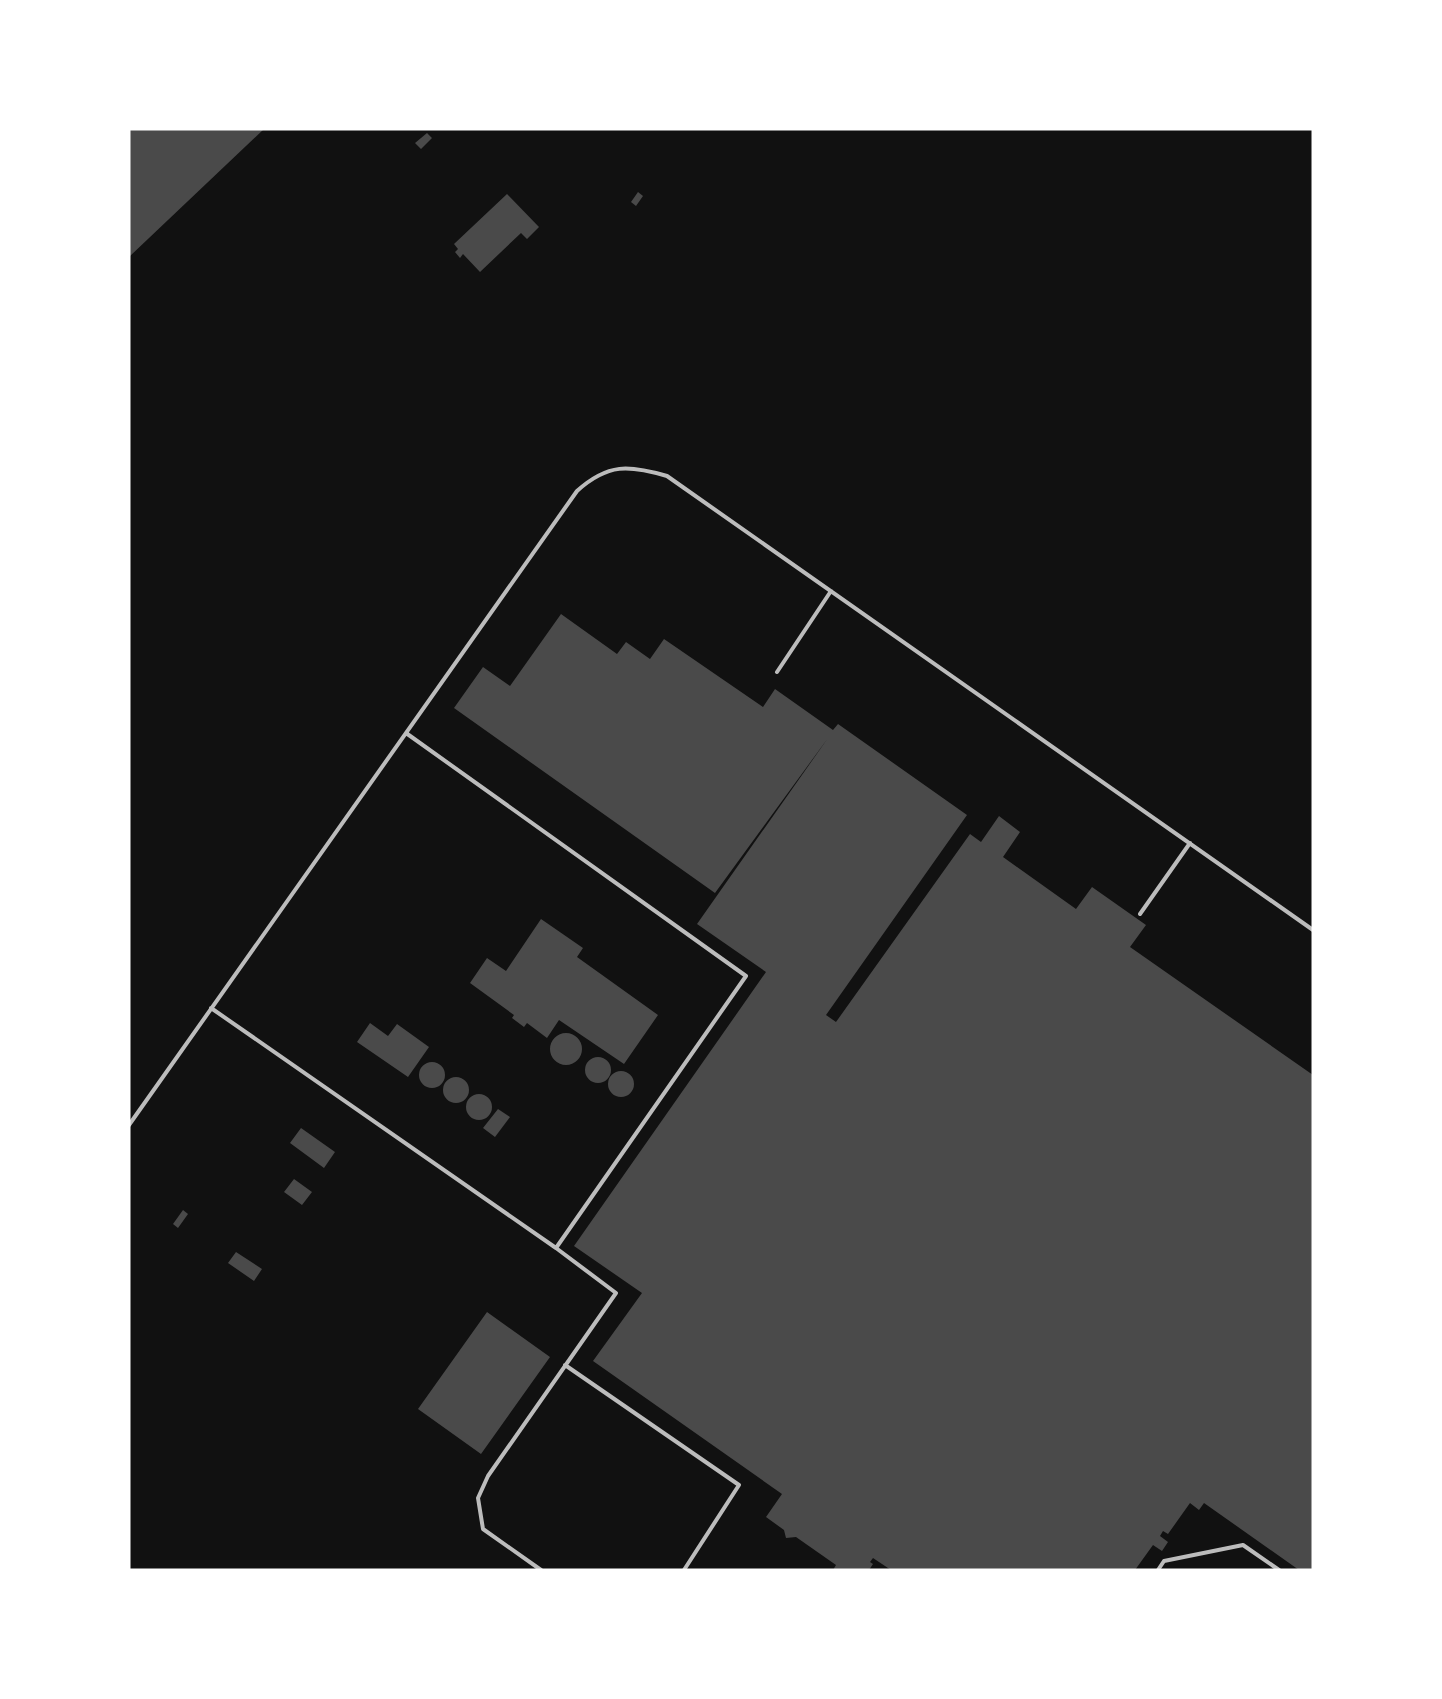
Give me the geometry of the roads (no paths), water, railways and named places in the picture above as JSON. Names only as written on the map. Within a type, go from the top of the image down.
[{"type":"lane","points":[[129,1125],[576,491],[588,481],[606,472],[625,467],[667,476],[1313,930]]},
{"type":"lane","points":[[777,672],[831,591]]},
{"type":"lane","points":[[406,733],[746,976],[556,1248]]},
{"type":"lane","points":[[1140,914],[1190,843]]},
{"type":"lane","points":[[211,1008],[556,1248],[616,1293],[488,1476],[478,1498],[483,1529],[542,1570]]},
{"type":"lane","points":[[565,1365],[739,1485],[684,1570]]},
{"type":"lane","points":[[1158,1570],[1164,1561],[1244,1545],[1279,1570]]}]
